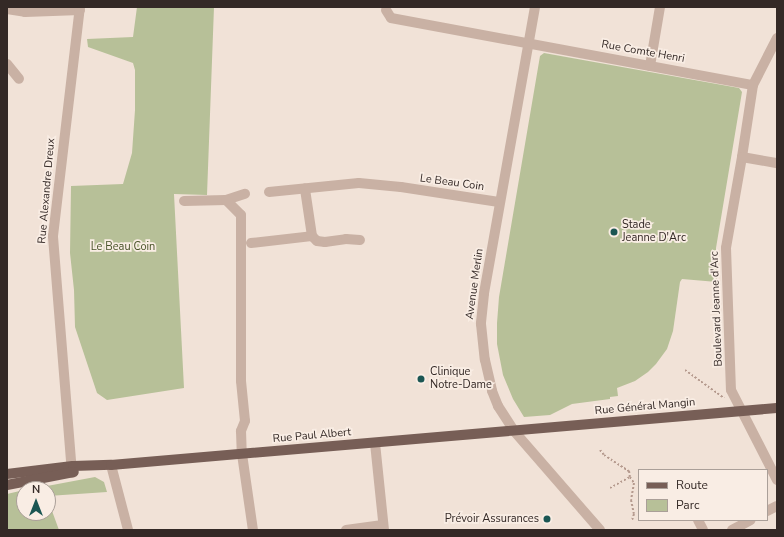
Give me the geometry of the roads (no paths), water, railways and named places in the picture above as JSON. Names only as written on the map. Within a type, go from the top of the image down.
[{"type":"main road","name":"Rue Général Mangin","points":[[514,431],[777,408]]},
{"type":"main road","name":"Rue Paul Albert","points":[[7,474],[72,470],[111,465],[514,431]]},
{"type":"main road","name":"Rue Paul Albert","points":[[7,485],[72,470]]},
{"type":"street","name":"Avenue Merlin","points":[[535,7],[499,202],[481,324],[485,360],[492,392],[498,406],[514,431],[600,530]]},
{"type":"street","points":[[650,66],[660,7]]},
{"type":"street","points":[[7,9],[26,12],[80,8]]},
{"type":"street","name":"Rue Alexandre Dreux","points":[[72,470],[53,236],[80,8]]},
{"type":"street","name":"Rue Comte Henri","points":[[386,10],[391,18],[753,85]]},
{"type":"street","name":"Boulevard Jeanne d'Arc","points":[[777,38],[753,85],[726,248],[731,390],[740,411],[777,480]]},
{"type":"street","points":[[7,64],[19,79]]},
{"type":"street","points":[[742,157],[777,163]]},
{"type":"street","name":"Le Beau Coin","points":[[269,192],[359,183],[401,187],[499,202]]},
{"type":"street","points":[[305,189],[312,236],[317,241],[325,242],[346,239],[360,240]]},
{"type":"street","points":[[184,201],[226,200],[245,194]]},
{"type":"street","points":[[226,200],[241,215],[241,381],[245,421],[241,431],[242,454],[253,530]]},
{"type":"street","points":[[252,243],[312,236]]},
{"type":"street","points":[[346,530],[383,528],[375,443]]},
{"type":"street","points":[[111,465],[128,530]]},
{"type":"street","points":[[768,510],[777,506]]},
{"type":"street","points":[[698,521],[703,530]]},
{"type":"street","points":[[732,530],[749,521]]},
{"type":"place","name":"Stade Jeanne D'Arc","points":[[614,232]]},
{"type":"place","name":"Clinique Notre-Dame","points":[[421,379]]},
{"type":"place","name":"Prévoir Assurances","points":[[547,519]]}]
